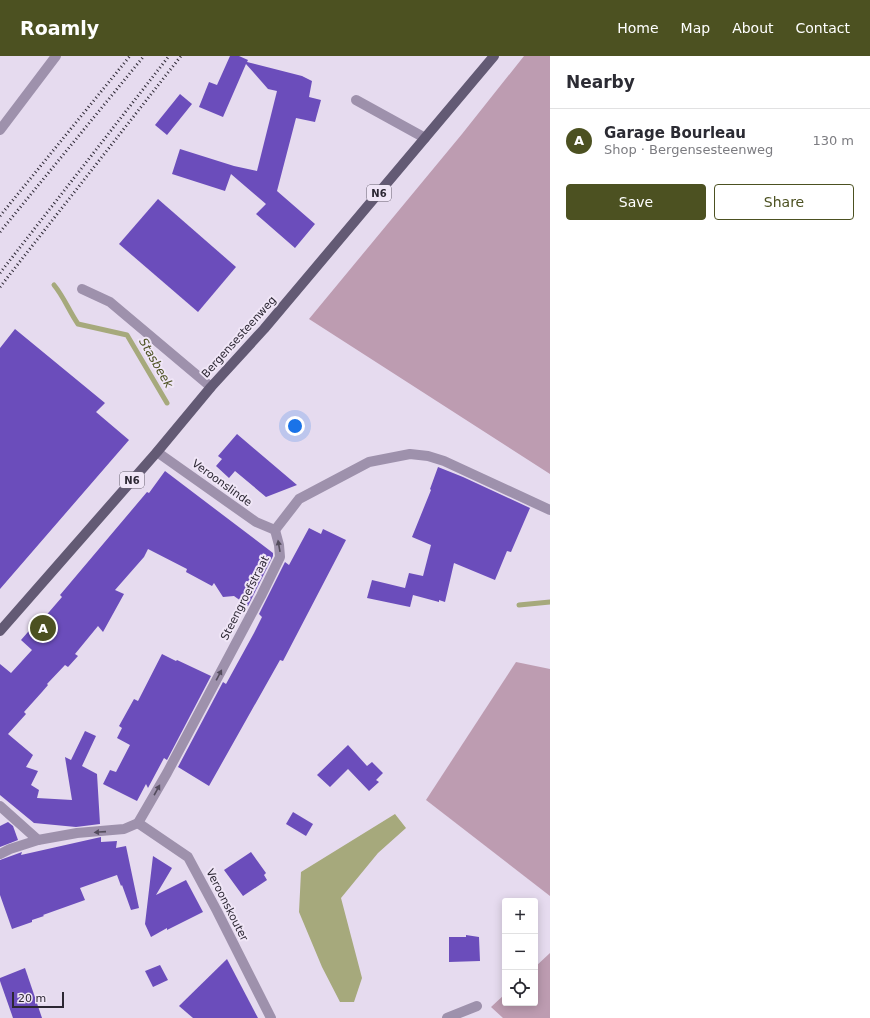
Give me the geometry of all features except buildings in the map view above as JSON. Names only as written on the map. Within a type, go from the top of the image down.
[{"type":"main road","name":"Bergensesteenweg","points":[[0,631],[157,452],[211,387],[264,329],[494,56]]},
{"type":"street","points":[[0,130],[56,56]]},
{"type":"street","points":[[356,100],[425,138]]},
{"type":"street","points":[[82,289],[110,302],[211,387]]},
{"type":"street","name":"Veroonslinde","points":[[157,452],[256,522],[275,530]]},
{"type":"street","points":[[275,530],[299,499],[327,483],[368,462],[410,454],[428,456],[444,461],[550,510]]},
{"type":"street","name":"Steengroefstraat","points":[[138,823],[167,773],[261,596],[280,557],[279,545],[275,530]]},
{"type":"street","points":[[0,806],[38,840]]},
{"type":"street","points":[[0,854],[10,849],[38,840],[76,833],[124,829],[138,823]]},
{"type":"street","name":"Veroonskouter","points":[[138,823],[188,857],[271,1018]]},
{"type":"street","points":[[447,1018],[477,1006]]},
{"type":"shaded area","points":[[524,56],[550,56],[550,474],[309,319],[462,134]]},
{"type":"shaded area","points":[[516,662],[550,669],[550,896],[426,800]]},
{"type":"shaded area","points":[[395,814],[406,828],[378,853],[341,898],[362,978],[354,1002],[340,1002],[322,967],[299,912],[301,872]]},
{"type":"shaded area","points":[[550,953],[550,1018],[503,1018],[491,1007],[502,997],[502,1006],[538,1006],[538,964]]},
{"type":"waterway","name":"Stasbeek","points":[[54,285],[61,294],[78,324],[127,335],[167,403]]},
{"type":"waterway","name":"Stasbeek","points":[[519,605],[550,602]]},
{"type":"railway","points":[[0,216],[130,56]]},
{"type":"railway","points":[[0,232],[144,56]]},
{"type":"railway","points":[[0,273],[169,56]]},
{"type":"railway","points":[[0,287],[181,56]]},
{"type":"place","name":"Garage Bourleau","points":[[43,628]]}]
